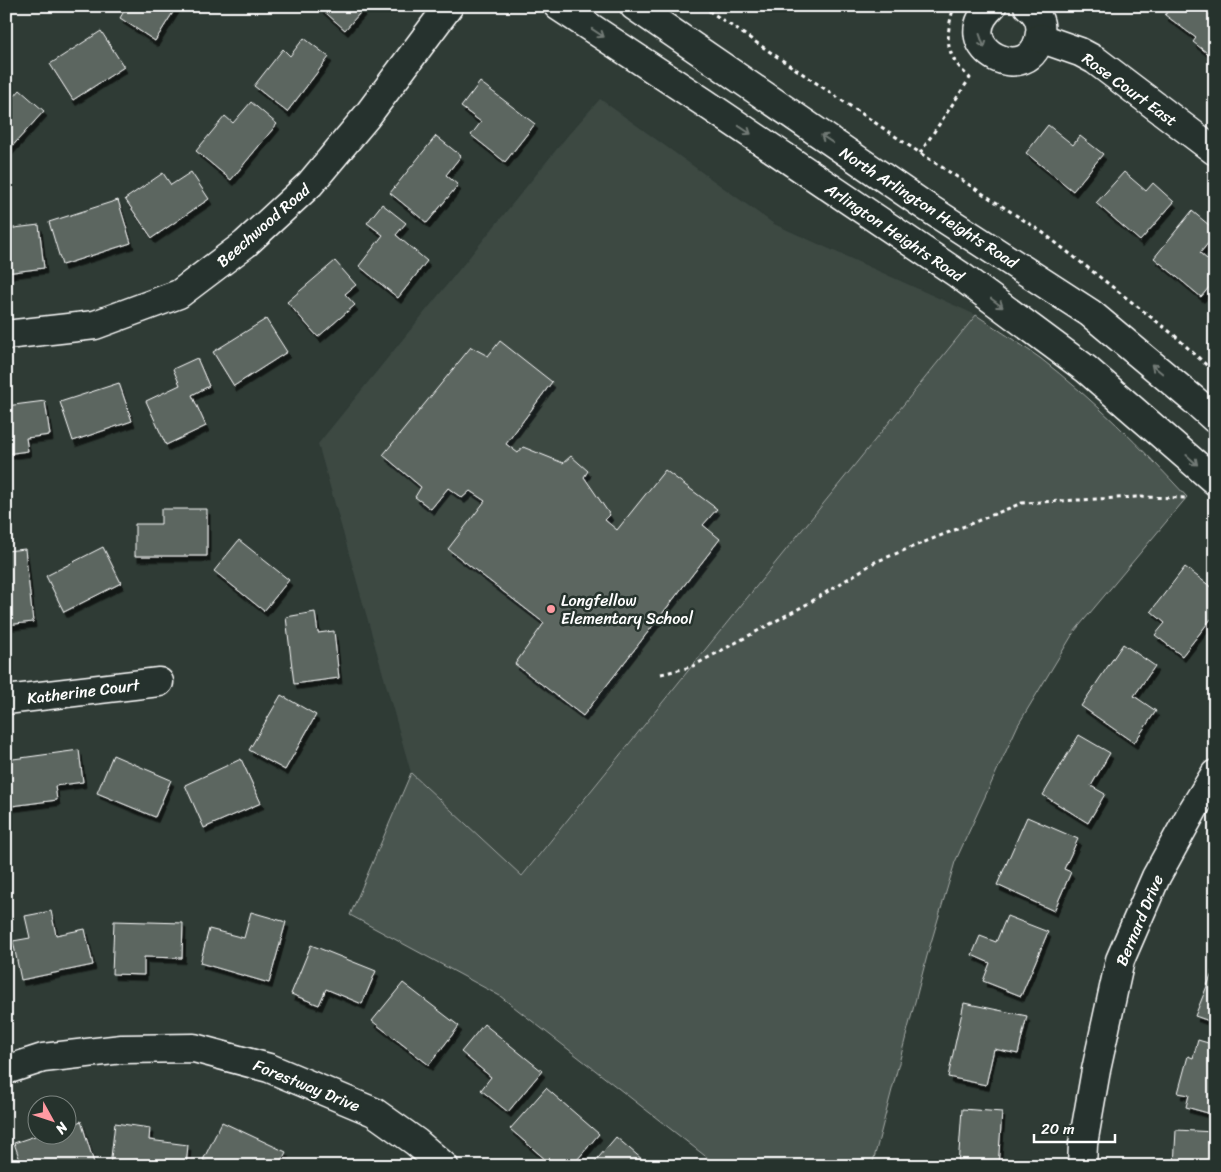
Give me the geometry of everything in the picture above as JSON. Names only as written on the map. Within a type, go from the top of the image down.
[{"type":"street","name":"Beechwood Road","points":[[6,335],[95,325],[179,294],[245,244],[310,184],[367,116],[449,6]]},
{"type":"street","name":"Arlington Heights Road","points":[[558,6],[958,274],[1086,369],[1215,481]]},
{"type":"street","name":"North Arlington Heights Road","points":[[634,6],[925,206],[1090,313],[1215,419]]},
{"type":"street","points":[[992,6],[981,21],[979,31],[981,41],[985,50],[992,56],[1002,61],[1011,62],[1021,60],[1030,55],[1036,48],[1040,38],[1041,28],[1038,18],[1028,6]]},
{"type":"street","name":"Rose Court East","points":[[1040,38],[1080,52],[1095,60],[1215,151]]},
{"type":"street","name":"Katherine Court","points":[[6,700],[159,682]]},
{"type":"street","name":"Bernard Drive","points":[[1082,1166],[1083,1144],[1093,1089],[1120,960],[1156,877],[1192,810],[1215,774]]},
{"type":"street","name":"Forestway Drive","points":[[6,1070],[43,1058],[112,1050],[194,1048],[269,1068],[374,1112],[416,1142],[444,1166]]},
{"type":"path","points":[[702,6],[920,153],[1042,232],[1174,335],[1215,373]]},
{"type":"path","points":[[920,153],[970,78],[959,68],[950,55],[949,26],[954,6]]},
{"type":"path","points":[[661,674],[691,667],[809,603],[875,562],[1022,503],[1136,497],[1188,498]]},
{"type":"shaded area","name":"Longfellow Elementary School","points":[[600,99],[774,224],[976,315],[521,876],[411,773],[318,444],[569,134]]},
{"type":"shaded area","points":[[976,315],[1040,358],[1079,390],[1135,442],[1187,497],[1074,632],[1018,725],[955,862],[927,956],[872,1166],[718,1166],[500,996],[350,915],[411,773],[522,876]]},
{"type":"building","points":[[127,6],[177,6],[155,41],[120,18]]},
{"type":"building","points":[[318,6],[366,6],[345,30]]},
{"type":"building","points":[[1172,6],[1215,6],[1215,51],[1211,56],[1193,42],[1196,38],[1165,15]]},
{"type":"building","points":[[101,31],[124,67],[73,100],[50,64]]},
{"type":"building","points":[[304,38],[329,57],[287,112],[254,86],[283,49],[290,56]]},
{"type":"building","points":[[480,82],[535,124],[505,162],[471,135],[481,122],[461,107]]},
{"type":"building","points":[[20,90],[44,111],[7,152],[6,106]]},
{"type":"building","points":[[251,102],[277,124],[231,180],[196,151],[225,116],[233,123]]},
{"type":"building","points":[[1048,125],[1073,145],[1080,136],[1103,154],[1073,191],[1026,153]]},
{"type":"building","points":[[436,136],[461,156],[446,175],[458,185],[427,223],[390,193]]},
{"type":"building","points":[[191,172],[209,199],[152,238],[125,199],[163,173],[171,185]]},
{"type":"building","points":[[1124,172],[1146,191],[1153,183],[1174,202],[1140,241],[1096,203]]},
{"type":"building","points":[[118,200],[131,243],[62,265],[49,222]]},
{"type":"building","points":[[382,204],[406,223],[396,235],[427,261],[398,298],[359,266],[383,235],[367,223]]},
{"type":"building","points":[[1192,211],[1215,230],[1215,235],[1200,253],[1215,266],[1215,280],[1201,297],[1154,258]]},
{"type":"building","points":[[39,225],[44,268],[6,273],[6,229]]},
{"type":"building","points":[[335,261],[356,285],[345,294],[355,305],[318,337],[287,302]]},
{"type":"building","points":[[266,319],[287,352],[234,386],[213,352]]},
{"type":"building","points":[[500,341],[552,382],[506,444],[518,453],[523,447],[563,463],[571,456],[588,471],[584,477],[610,515],[605,520],[617,530],[665,470],[717,509],[703,525],[720,539],[583,716],[515,664],[544,623],[448,549],[485,501],[470,491],[462,498],[448,488],[431,509],[415,497],[421,487],[383,455],[471,347],[488,356]]},
{"type":"building","points":[[197,358],[209,386],[192,395],[206,426],[166,445],[146,401],[180,385],[173,369]]},
{"type":"building","points":[[119,383],[132,421],[73,441],[60,402]]},
{"type":"building","points":[[45,401],[50,435],[26,438],[28,451],[6,454],[6,406]]},
{"type":"building","points":[[161,509],[207,509],[207,556],[135,556],[135,524],[161,524]]},
{"type":"building","points":[[239,540],[289,580],[264,611],[214,571]]},
{"type":"building","points":[[103,547],[121,583],[64,612],[46,576]]},
{"type":"building","points":[[25,549],[33,622],[6,625],[6,551]]},
{"type":"building","points":[[1185,567],[1215,590],[1215,622],[1211,619],[1182,656],[1155,635],[1165,623],[1151,611]]},
{"type":"building","points":[[315,612],[318,633],[334,631],[339,678],[294,684],[286,617]]},
{"type":"building","points":[[1123,644],[1155,666],[1134,696],[1156,711],[1134,743],[1081,706]]},
{"type":"building","points":[[281,695],[316,715],[285,770],[249,750]]},
{"type":"building","points":[[1079,735],[1110,753],[1091,786],[1105,794],[1088,823],[1043,795]]},
{"type":"building","points":[[79,750],[83,782],[55,786],[57,800],[12,806],[6,760]]},
{"type":"building","points":[[113,755],[171,780],[155,817],[97,793]]},
{"type":"building","points":[[241,759],[261,803],[204,828],[185,785]]},
{"type":"building","points":[[1027,817],[1078,839],[1064,869],[1071,872],[1054,911],[997,885]]},
{"type":"building","points":[[51,911],[56,935],[85,929],[93,965],[21,980],[13,941],[30,938],[25,916]]},
{"type":"building","points":[[251,912],[286,922],[269,983],[200,963],[209,929],[244,938]]},
{"type":"building","points":[[1007,916],[1048,932],[1021,996],[983,981],[990,963],[972,955],[980,936],[996,942]]},
{"type":"building","points":[[114,921],[183,923],[182,958],[144,957],[144,975],[112,974]]},
{"type":"building","points":[[311,945],[376,971],[362,1004],[326,989],[319,1005],[291,994]]},
{"type":"building","points":[[1215,966],[1215,1023],[1195,1016]]},
{"type":"building","points":[[403,983],[459,1026],[429,1065],[372,1021]]},
{"type":"building","points":[[964,1003],[1027,1016],[1018,1054],[994,1049],[986,1085],[948,1077]]},
{"type":"building","points":[[484,1024],[542,1071],[508,1112],[481,1090],[491,1077],[461,1052]]},
{"type":"building","points":[[1198,1040],[1215,1045],[1215,1115],[1186,1107],[1189,1095],[1178,1093],[1188,1056],[1193,1058]]},
{"type":"building","points":[[546,1088],[599,1134],[572,1166],[553,1166],[510,1129]]},
{"type":"building","points":[[962,1109],[1002,1112],[998,1166],[958,1166]]},
{"type":"building","points":[[81,1121],[95,1166],[22,1166],[14,1143],[28,1138],[28,1144],[78,1144],[78,1122]]},
{"type":"building","points":[[222,1122],[286,1152],[279,1166],[216,1166],[203,1160]]},
{"type":"building","points":[[115,1123],[150,1128],[149,1140],[188,1145],[186,1166],[110,1166]]},
{"type":"building","points":[[1176,1130],[1215,1132],[1215,1166],[1174,1166]]},
{"type":"building","points":[[616,1137],[650,1166],[594,1166],[593,1164]]},
{"type":"place","name":"Longfellow Elementary School","points":[[551,609]]}]
